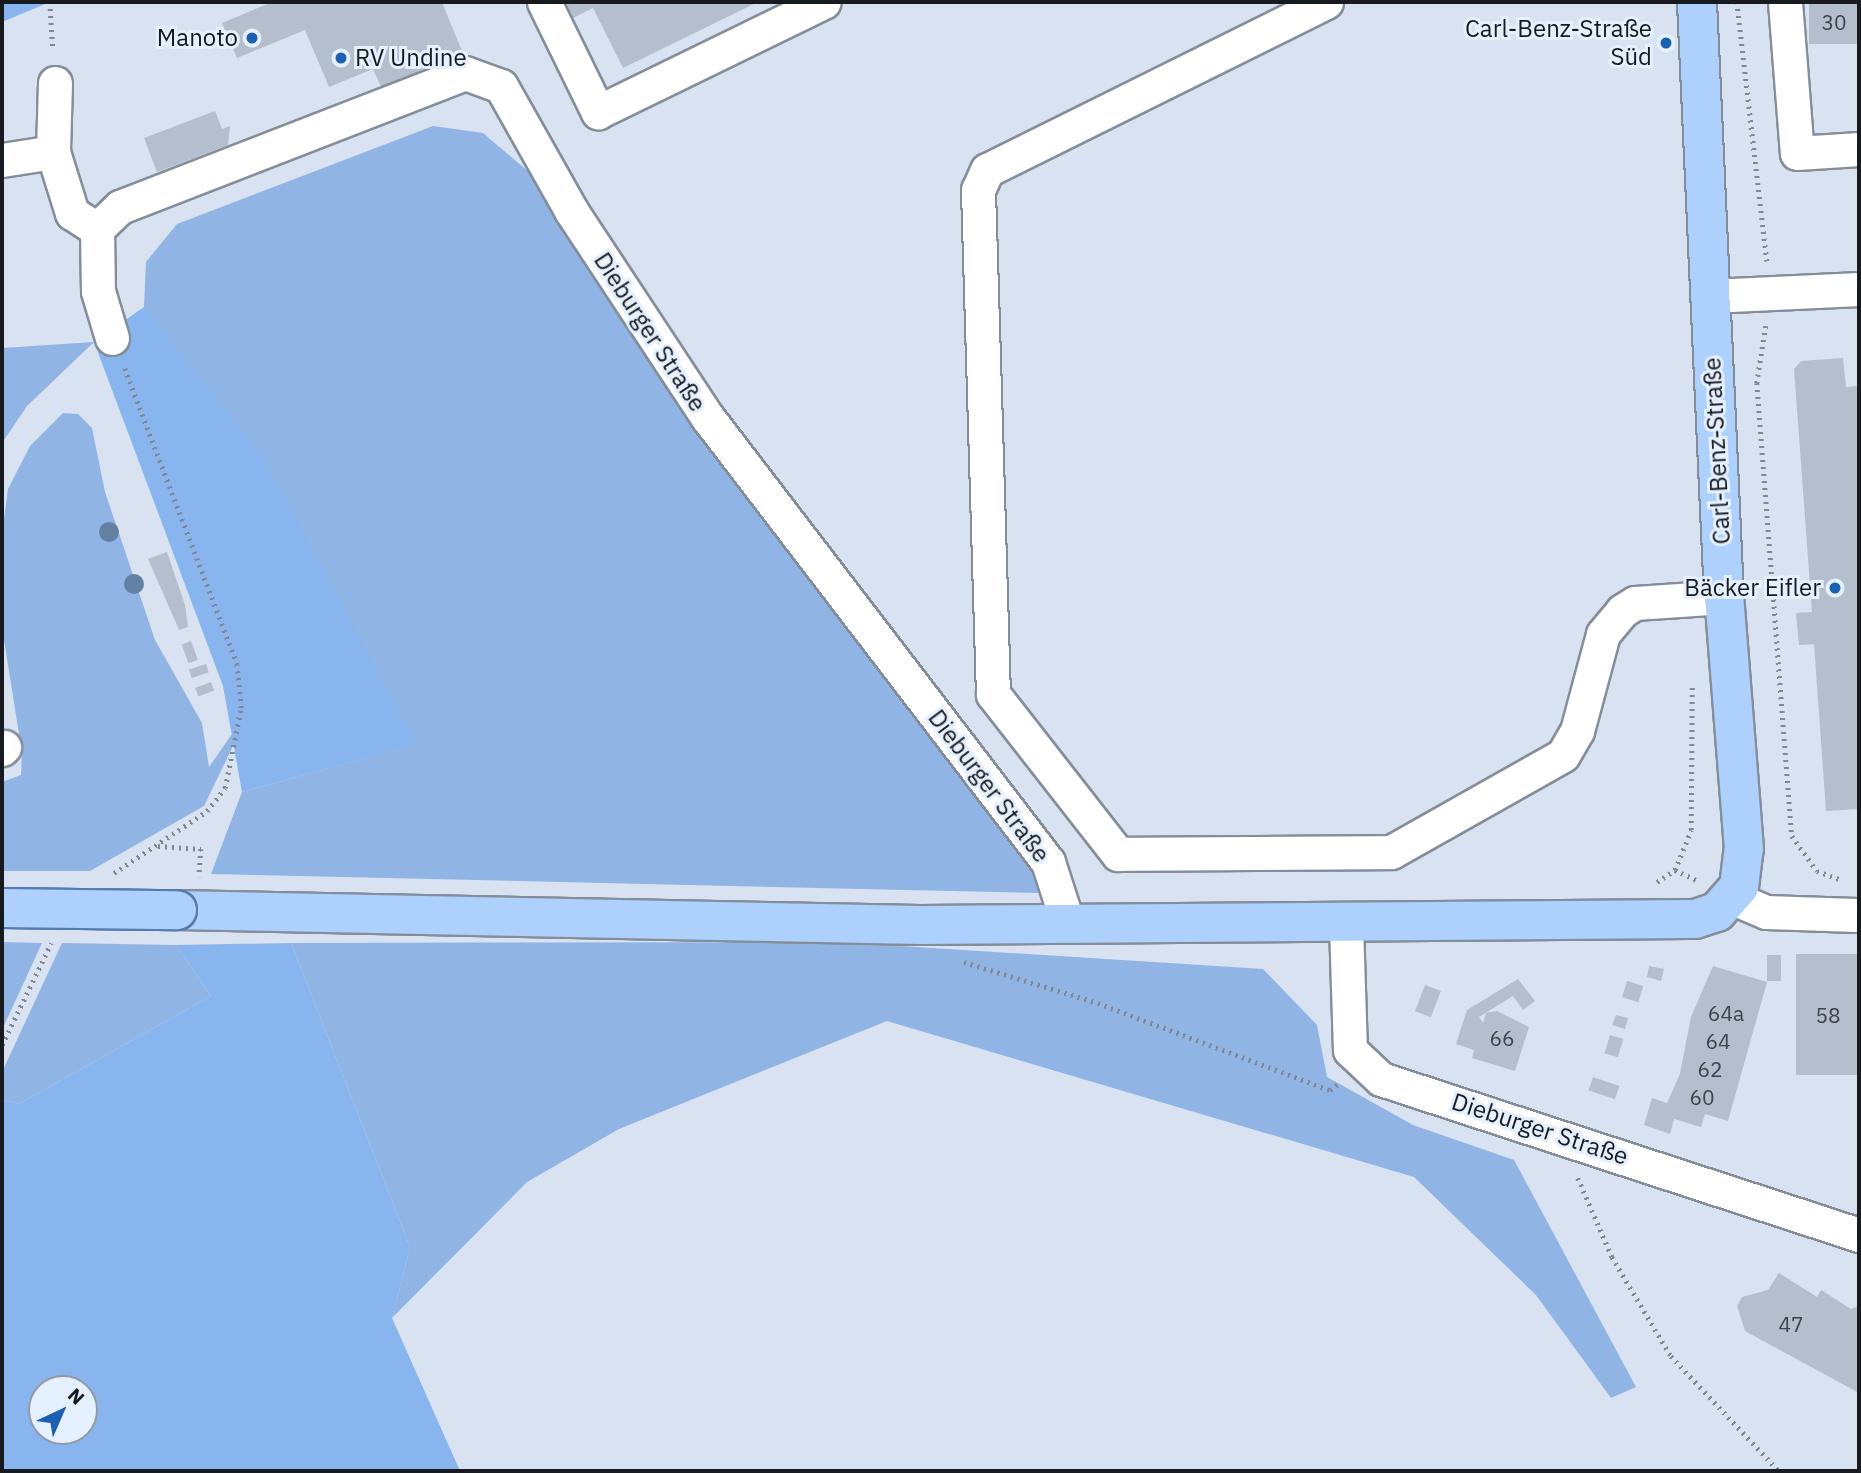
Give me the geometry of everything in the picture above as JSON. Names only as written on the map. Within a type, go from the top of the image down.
[{"type":"main road","name":"Carl-Benz-Straße","points":[[1698,2],[1724,597],[1744,849],[1733,898]]},
{"type":"main road","points":[[2,908],[1068,923],[1346,924],[1695,919],[1733,898]]},
{"type":"street","points":[[544,2],[598,112],[824,2]]},
{"type":"street","points":[[1326,2],[986,170],[978,190],[993,694],[1118,854],[1391,852],[1563,755],[1577,731],[1604,634],[1622,611],[1635,603],[1724,597]]},
{"type":"street","points":[[1785,2],[1797,153],[1859,149]]},
{"type":"street","name":"Dieburger Straße","points":[[97,229],[120,207],[465,73],[501,86],[572,212],[708,418],[1048,862],[1068,923]]},
{"type":"street","points":[[55,83],[53,152],[72,212],[97,229],[98,291],[112,338]]},
{"type":"street","points":[[2,160],[53,152]]},
{"type":"street","points":[[1710,296],[1859,289]]},
{"type":"street","points":[[1733,898],[1766,912],[1856,915]]},
{"type":"street","points":[[1346,924],[1350,1050],[1359,1066]]},
{"type":"street","name":"Dieburger Straße","points":[[1359,1066],[1381,1079],[1586,1143],[1859,1235]]},
{"type":"path","points":[[50,2],[55,83]]},
{"type":"path","points":[[1737,2],[1768,245],[1765,293],[1767,340],[1757,383],[1792,836],[1817,871],[1854,885],[1856,915]]},
{"type":"path","points":[[109,876],[207,811],[225,788],[241,708],[237,664],[112,338]]},
{"type":"path","points":[[156,846],[201,849]]},
{"type":"path","points":[[2,1045],[56,935]]},
{"type":"path","points":[[949,957],[1098,1003],[1330,1090],[1359,1066]]},
{"type":"path","points":[[1586,1143],[1577,1181],[1618,1268],[1671,1356],[1779,1471]]},
{"type":"shaded area","points":[[2,2],[50,2],[2,22]]},
{"type":"shaded area","points":[[433,126],[483,133],[530,173],[844,625],[1046,871],[1039,893],[211,874],[242,792],[416,744],[144,307],[146,262],[177,224]]},
{"type":"shaded area","points":[[144,307],[265,460],[417,744],[242,792],[223,686],[94,342]]},
{"type":"shaded area","points":[[94,342],[27,406],[2,443],[2,348]]},
{"type":"shaded area","points":[[63,413],[78,414],[92,428],[105,492],[155,640],[202,723],[209,767],[232,734],[234,744],[204,806],[90,871],[2,871],[2,782],[21,775],[22,753],[2,627],[2,534],[8,489],[30,446]]},
{"type":"shaded area","points":[[2,942],[42,943],[2,1030]]},
{"type":"shaded area","points":[[838,942],[1263,969],[1317,1025],[1327,1077],[1413,1125],[1514,1160],[1636,1387],[1611,1398],[1536,1295],[1414,1177],[887,1021],[619,1129],[527,1182],[392,1318],[410,1247],[291,943]]},
{"type":"shaded area","points":[[62,943],[176,945],[211,996],[19,1104],[2,1100],[2,1072]]},
{"type":"shaded area","points":[[291,943],[410,1247],[392,1318],[460,1471],[2,1471],[2,1100],[19,1104],[211,996],[176,945]]},
{"type":"building","points":[[272,2],[442,2],[464,56],[383,91],[373,69],[329,87],[305,30],[237,58],[222,23]]},
{"type":"building","points":[[557,2],[758,2],[623,68],[593,8],[567,21]]},
{"type":"building","points":[[1809,2],[1859,2],[1859,44],[1809,44]]},
{"type":"building","points":[[215,111],[222,129],[230,126],[228,145],[157,172],[144,138]]},
{"type":"building","name":"Bäcker Eifler","points":[[1843,358],[1846,387],[1859,386],[1859,809],[1826,811],[1814,644],[1799,645],[1796,613],[1812,612],[1794,369],[1801,361]]},
{"type":"building","points":[[167,552],[185,605],[188,627],[179,630],[148,559]]},
{"type":"building","points":[[191,641],[198,660],[188,663],[182,644]]},
{"type":"building","points":[[206,664],[209,673],[192,678],[189,670]]},
{"type":"building","points":[[211,682],[214,690],[198,696],[195,688]]},
{"type":"building","points":[[1796,954],[1859,954],[1859,1075],[1796,1075]]},
{"type":"building","points":[[1767,955],[1781,955],[1781,981],[1767,981]]},
{"type":"building","points":[[1649,966],[1664,969],[1661,981],[1647,977]]},
{"type":"building","points":[[1713,966],[1767,982],[1728,1121],[1705,1114],[1701,1127],[1674,1119],[1670,1134],[1644,1125],[1652,1098],[1667,1103],[1680,1074],[1691,1017]]},
{"type":"building","points":[[1518,979],[1535,1001],[1523,1010],[1513,996],[1479,1017],[1483,1023],[1486,1013],[1497,1011],[1529,1027],[1515,1071],[1472,1058],[1474,1050],[1456,1044],[1467,1010]]},
{"type":"building","points":[[1627,981],[1643,986],[1638,1002],[1622,997]]},
{"type":"building","points":[[1425,985],[1441,991],[1431,1017],[1415,1011]]},
{"type":"building","points":[[1616,1015],[1628,1018],[1625,1029],[1612,1025]]},
{"type":"building","points":[[1610,1035],[1623,1039],[1618,1057],[1604,1053]]},
{"type":"building","points":[[1593,1077],[1619,1086],[1615,1099],[1588,1090]]},
{"type":"building","points":[[1779,1273],[1817,1297],[1821,1290],[1851,1309],[1859,1306],[1859,1393],[1745,1331],[1737,1306],[1742,1297],[1768,1290]]},
{"type":"place","name":"Manoto","points":[[252,38]]},
{"type":"place","name":"Carl-Benz-Straße Süd","points":[[1666,43]]},
{"type":"place","name":"RV Undine","points":[[341,58]]},
{"type":"place","name":"Bäcker Eifler","points":[[1835,588]]}]
